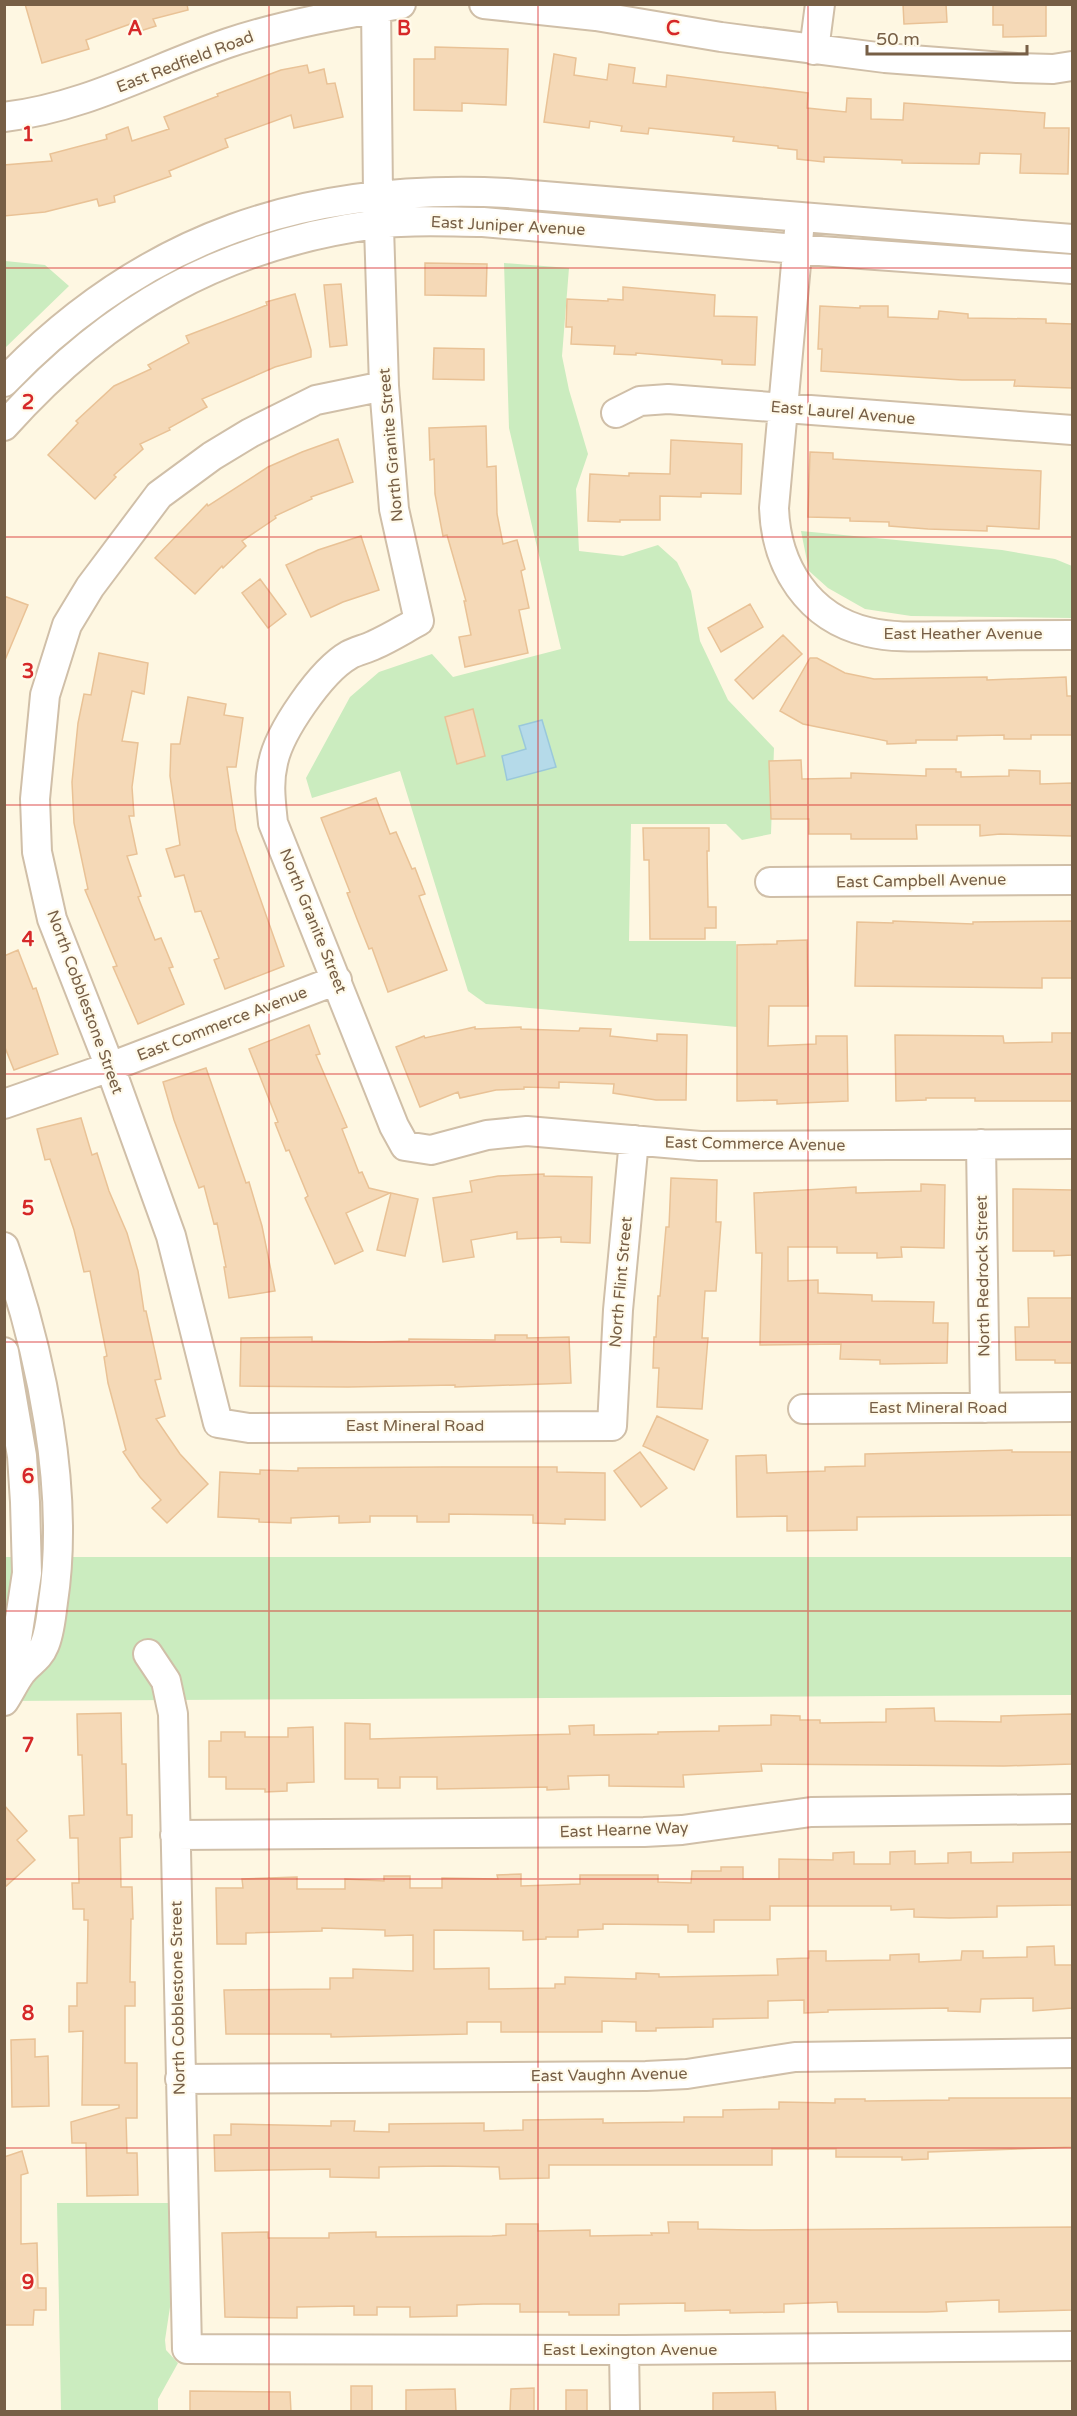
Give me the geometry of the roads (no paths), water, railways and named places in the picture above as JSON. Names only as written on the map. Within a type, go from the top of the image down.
[{"type":"street","points":[[484,4],[596,16],[814,50],[885,58],[1017,68],[1053,69],[1072,66]]},
{"type":"street","points":[[814,50],[820,4]]},
{"type":"street","name":"East Redfield Road","points":[[4,117],[41,111],[100,95],[228,43],[312,19],[384,6]]},
{"type":"street","name":"North Granite Street","points":[[384,6],[378,195],[384,386],[394,509],[419,621],[372,646],[348,655],[321,680],[303,703],[285,734],[273,762],[270,787],[273,823],[394,1126],[405,1146]]},
{"type":"street","name":"East Juniper Avenue","points":[[4,382],[29,356],[101,298],[140,271],[187,246],[272,214],[316,204],[378,195],[463,191],[507,193],[1072,239]]},
{"type":"street","name":"East Heather Avenue","points":[[800,217],[774,508],[780,548],[792,579],[802,593],[824,612],[853,628],[877,634],[903,636],[1072,634]]},
{"type":"street","name":"East Juniper Avenue","points":[[4,426],[82,350],[124,317],[168,290],[210,268],[258,251],[379,224],[433,221],[483,222],[796,249],[1072,269]]},
{"type":"street","name":"North Cobblestone Street","points":[[218,1423],[171,1236],[110,1067],[52,919],[37,852],[35,799],[45,695],[67,625],[90,586],[159,495],[212,456],[250,433],[316,400],[384,386]]},
{"type":"street","name":"East Laurel Avenue","points":[[616,413],[640,400],[655,399],[1072,430]]},
{"type":"street","name":"East Campbell Avenue","points":[[770,882],[1072,880]]},
{"type":"street","name":"East Commerce Avenue","points":[[4,1104],[110,1067],[337,980]]},
{"type":"street","name":"East Commerce Avenue","points":[[405,1146],[431,1150],[477,1137],[527,1131],[700,1146],[1072,1144]]},
{"type":"street","name":"North Flint Street","points":[[612,1426],[618,1310],[634,1140]]},
{"type":"street","name":"North Redrock Street","points":[[981,1144],[985,1408]]},
{"type":"street","points":[[4,1247],[21,1293],[43,1388],[56,1488],[58,1560],[45,1644],[39,1658],[21,1672],[4,1701]]},
{"type":"street","points":[[4,1352],[22,1456],[28,1559],[24,1608],[15,1651],[21,1672]]},
{"type":"street","name":"East Mineral Road","points":[[802,1409],[1072,1407]]},
{"type":"street","name":"East Mineral Road","points":[[218,1423],[249,1428],[612,1426]]},
{"type":"street","name":"North Cobblestone Street","points":[[148,1654],[166,1681],[172,1704],[187,2349]]},
{"type":"street","name":"East Hearne Way","points":[[175,1835],[644,1832],[682,1830],[812,1812],[1072,1809]]},
{"type":"street","name":"East Vaughn Avenue","points":[[180,2079],[646,2076],[696,2072],[795,2056],[1072,2053]]},
{"type":"street","name":"East Lexington Avenue","points":[[187,2349],[624,2350],[1072,2346]]},
{"type":"street","points":[[624,2350],[625,2412]]},
{"type":"water","points":[[542,720],[556,767],[507,780],[502,756],[526,749],[519,726]]}]
